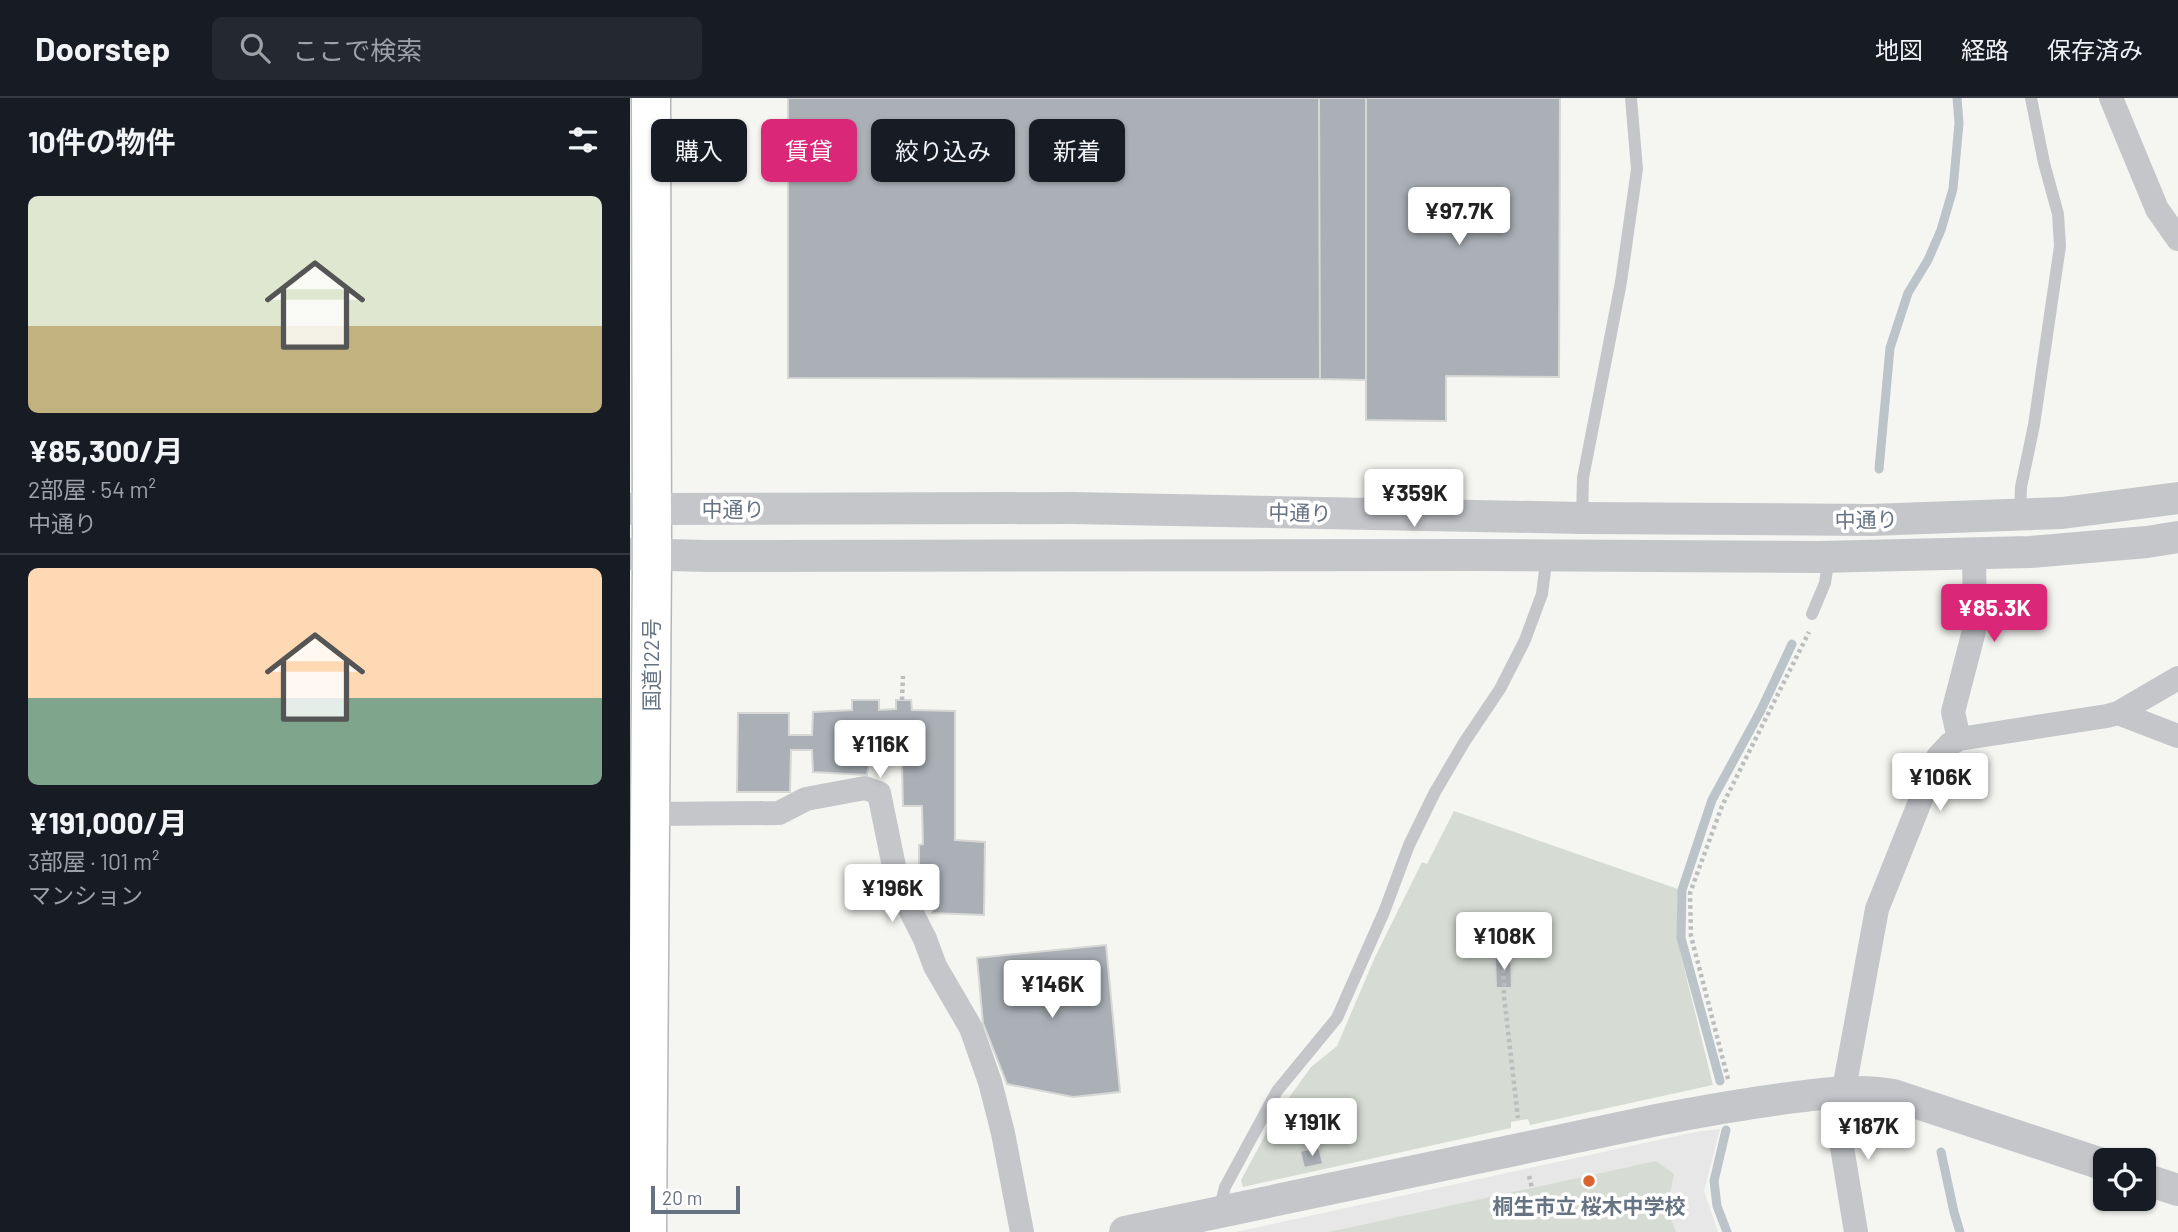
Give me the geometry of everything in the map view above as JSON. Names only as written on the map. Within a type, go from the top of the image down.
[{"type":"highway","name":"国道122号","points":[[647,1232],[649,814],[640,509],[651,98]]},
{"type":"street","points":[[2111,98],[2157,209],[2178,239]]},
{"type":"street","name":"中通り","points":[[640,509],[1058,508],[1582,518],[1871,520],[2020,515],[2111,508],[2178,498]]},
{"type":"street","name":"中通り","points":[[641,555],[1829,556],[1974,554],[2082,548],[2178,537]]},
{"type":"street","points":[[1959,739],[1953,712],[1975,627],[1974,554]]},
{"type":"street","points":[[1856,1232],[1840,1135],[1843,1091],[1877,909],[1938,757],[1959,739],[2118,713],[2178,678]]},
{"type":"street","points":[[2118,713],[2178,736]]},
{"type":"street","points":[[649,814],[779,813],[806,799],[866,788],[879,793],[898,886],[925,939],[935,966],[971,1028],[990,1082],[1003,1132],[1022,1232]]},
{"type":"street","points":[[1125,1232],[1733,1105],[1843,1091],[1866,1090],[1893,1094],[2093,1161]]},
{"type":"street","points":[[2156,1183],[2178,1191]]},
{"type":"lane","points":[[1582,518],[1583,478],[1621,282],[1637,169],[1631,98]]},
{"type":"lane","points":[[2020,515],[2021,487],[2034,425],[2060,246],[2058,214],[2031,98]]},
{"type":"lane","points":[[1219,1212],[1225,1187],[1277,1091],[1337,1018],[1419,824],[1465,741],[1500,688],[1525,640],[1542,594],[1547,555]]},
{"type":"lane","points":[[1812,614],[1825,583],[1829,556]]},
{"type":"path","points":[[1733,1105],[1730,1083],[1690,936],[1690,893],[1722,806],[1808,637],[1812,614]]},
{"type":"path","points":[[902,676],[902,700]]},
{"type":"path","points":[[1503,927],[1503,996],[1518,1122]]},
{"type":"shaded area","points":[[1454,811],[1678,889],[1677,939],[1713,1085],[1530,1125],[1528,1119],[1511,1122],[1511,1128],[1243,1187],[1241,1180],[1275,1117],[1311,1067],[1337,1046],[1375,957],[1422,862],[1427,864]]},
{"type":"shaded area","name":"桐生市立 桜木中学校","points":[[1720,1129],[1704,1191],[1718,1232],[1236,1232],[1695,1132]]},
{"type":"shaded area","points":[[1656,1161],[1674,1174],[1667,1209],[1676,1232],[1329,1232]]},
{"type":"building","points":[[788,98],[1319,98],[1320,379],[788,378],[788,182],[857,182],[857,119],[788,119]]},
{"type":"building","points":[[1319,98],[1366,98],[1366,380],[1320,379]]},
{"type":"building","points":[[1366,98],[1560,98],[1559,377],[1446,376],[1446,421],[1366,420]]},
{"type":"building","points":[[852,700],[879,700],[879,710],[896,709],[896,700],[911,700],[912,710],[955,711],[955,840],[985,842],[984,915],[932,913],[933,902],[927,900],[927,885],[922,885],[922,879],[919,879],[919,845],[923,844],[922,806],[903,806],[902,765],[869,765],[867,775],[813,772],[812,750],[791,750],[790,792],[737,792],[738,713],[789,713],[789,735],[812,735],[813,712],[852,710]]},
{"type":"building","points":[[1494,921],[1512,921],[1514,948],[1496,949]]},
{"type":"building","points":[[1106,945],[1120,1092],[1073,1097],[1007,1084],[983,1023],[977,958]]},
{"type":"building","points":[[1495,956],[1511,956],[1512,988],[1496,988]]},
{"type":"building","points":[[1319,1147],[1323,1164],[1304,1168],[1300,1151]]},
{"type":"waterway","points":[[1879,469],[1890,348],[1908,293],[1928,260],[1941,230],[1953,189],[1959,123],[1957,98]]},
{"type":"waterway","points":[[1720,1081],[1681,938],[1682,890],[1712,800],[1761,710],[1792,644]]},
{"type":"waterway","points":[[1726,1130],[1714,1181],[1717,1206],[1727,1232]]},
{"type":"waterway","points":[[1941,1152],[1960,1232]]},
{"type":"place","name":"桐生市立 桜木中学校","points":[[1589,1181]]}]
